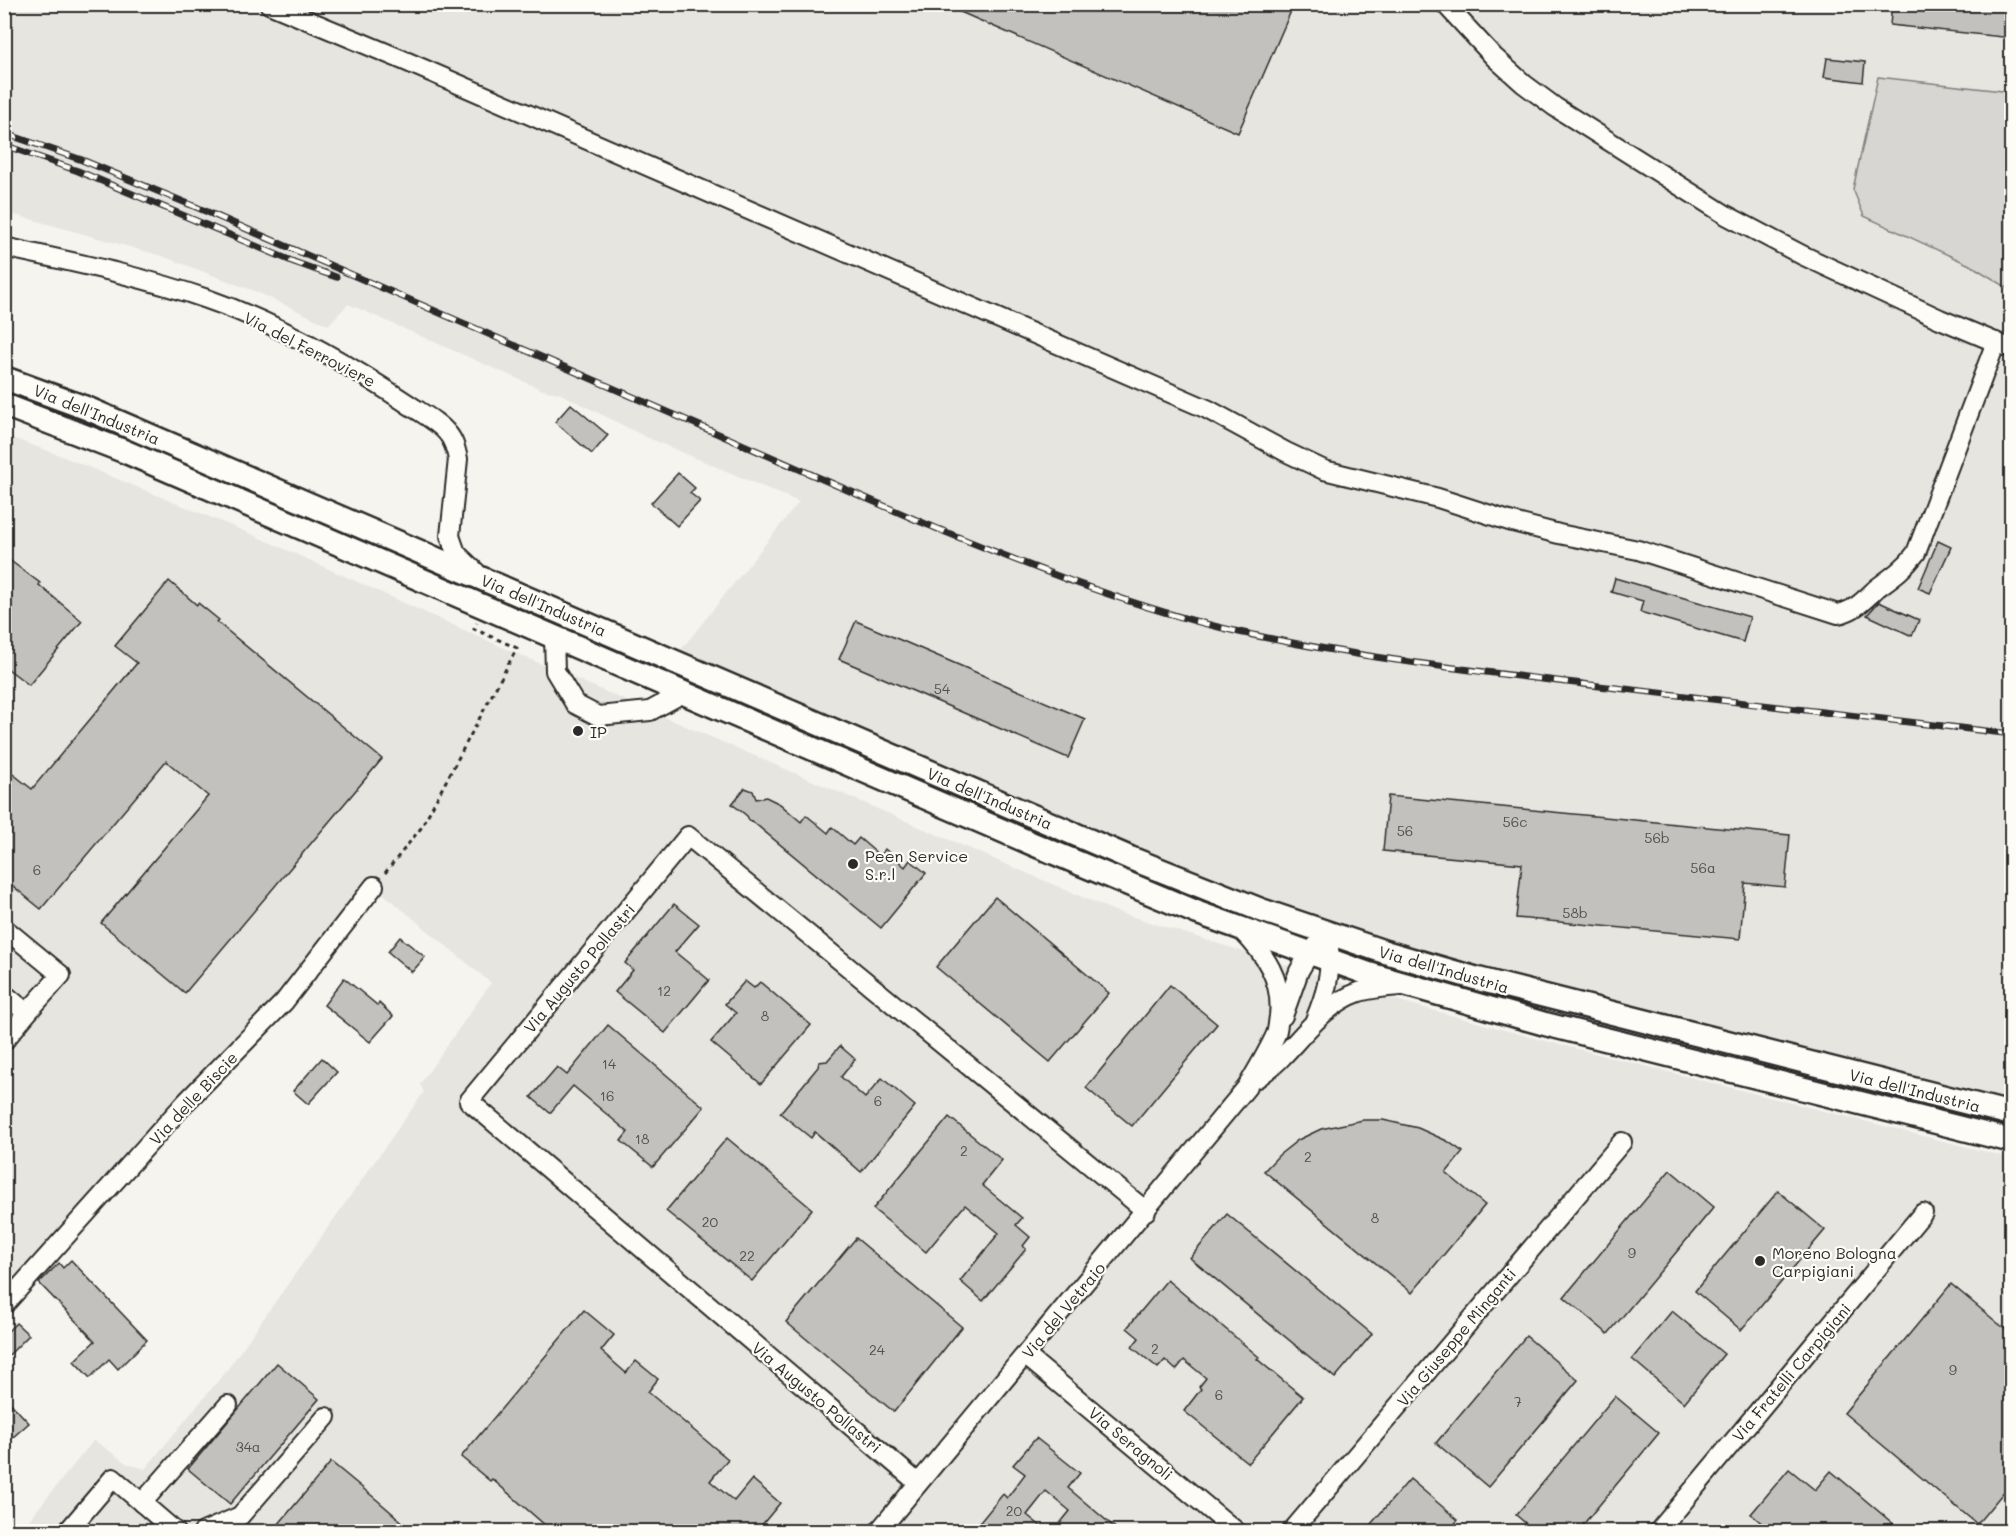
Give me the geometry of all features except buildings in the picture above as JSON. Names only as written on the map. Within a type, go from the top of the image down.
[{"type":"main road","name":"Via dell'Industria","points":[[4,378],[86,408],[1130,858],[1261,910],[1385,952],[1478,979],[2012,1114]]},
{"type":"main road","name":"Via dell'Industria","points":[[4,405],[126,452],[1151,894],[1242,930],[1408,986],[1557,1027],[2012,1141]]},
{"type":"street","points":[[269,4],[1207,409],[1286,453],[1316,466],[1438,498],[1558,534],[1638,549],[1838,614],[1846,613],[1862,603],[1901,570],[1916,553],[2004,346],[1802,255],[1726,215],[1555,107],[1524,84],[1494,57],[1445,4]]},
{"type":"street","name":"Via del Ferroviere","points":[[4,246],[130,275],[208,299],[282,331],[376,382],[427,417],[447,432],[457,451],[450,536],[453,546],[462,561],[485,579]]},
{"type":"street","points":[[554,637],[555,670],[575,704],[598,716],[650,711],[683,693]]},
{"type":"street","name":"Via Augusto Pollastri","points":[[918,1483],[469,1101],[688,836],[1146,1211]]},
{"type":"street","name":"Via delle Biscie","points":[[4,1305],[186,1102],[284,1002],[374,886]]},
{"type":"street","points":[[4,928],[61,975],[4,1041]]},
{"type":"street","name":"Via del Vetraio","points":[[1242,930],[1271,966],[1279,990],[1280,1008],[1277,1031]]},
{"type":"street","name":"Via del Vetraio","points":[[1247,1087],[1277,1031],[1299,971],[1309,954],[1327,933]]},
{"type":"street","name":"Via del Vetraio","points":[[1314,1021],[1326,995],[1331,961],[1327,933]]},
{"type":"street","name":"Via del Vetraio","points":[[878,1532],[1247,1087],[1280,1059],[1314,1021],[1336,1004],[1358,992],[1380,987],[1408,986]]},
{"type":"street","points":[[4,994],[27,1013]]},
{"type":"street","name":"Via Giuseppe Minganti","points":[[1291,1532],[1622,1142]]},
{"type":"street","name":"Via Fratelli Carpigiani","points":[[1658,1532],[1923,1213]]},
{"type":"street","name":"Via Seragnoli","points":[[1025,1355],[1237,1532]]},
{"type":"street","points":[[142,1503],[228,1405]]},
{"type":"street","points":[[203,1532],[240,1516],[326,1418]]},
{"type":"street","points":[[67,1532],[113,1478],[176,1532]]},
{"type":"path","points":[[374,886],[421,828],[517,648],[474,629]]},
{"type":"path","points":[[2005,802],[2012,794]]},
{"type":"shaded area","points":[[5,5],[2011,5],[2011,1102],[1560,988],[1438,956],[1368,934],[1186,868],[680,651],[799,502],[646,437],[559,393],[543,390],[348,304],[328,325],[257,292],[162,256],[5,212]]},
{"type":"shaded area","points":[[1878,77],[2011,92],[2011,290],[1972,266],[1864,216],[1853,189]]},
{"type":"shaded area","points":[[4,435],[59,455],[251,534],[504,648],[1117,912],[1407,1003],[1530,1037],[2011,1158],[2011,1511],[1995,1532],[20,1531],[94,1440],[126,1463],[145,1469],[227,1370],[424,1092],[420,1084],[491,983],[374,886],[315,966],[5,1305]]},
{"type":"railway","points":[[4,133],[82,160],[196,207],[921,522],[1078,583],[1198,622],[1283,641],[1418,663],[2012,734]]},
{"type":"railway","points":[[4,145],[78,171],[294,262],[336,277]]},
{"type":"place","name":"IP","points":[[578,731]]},
{"type":"place","name":"Peen Service S.r.l","points":[[853,864]]},
{"type":"place","name":"Moreno Bologna Carpigiani","points":[[1760,1261]]}]
